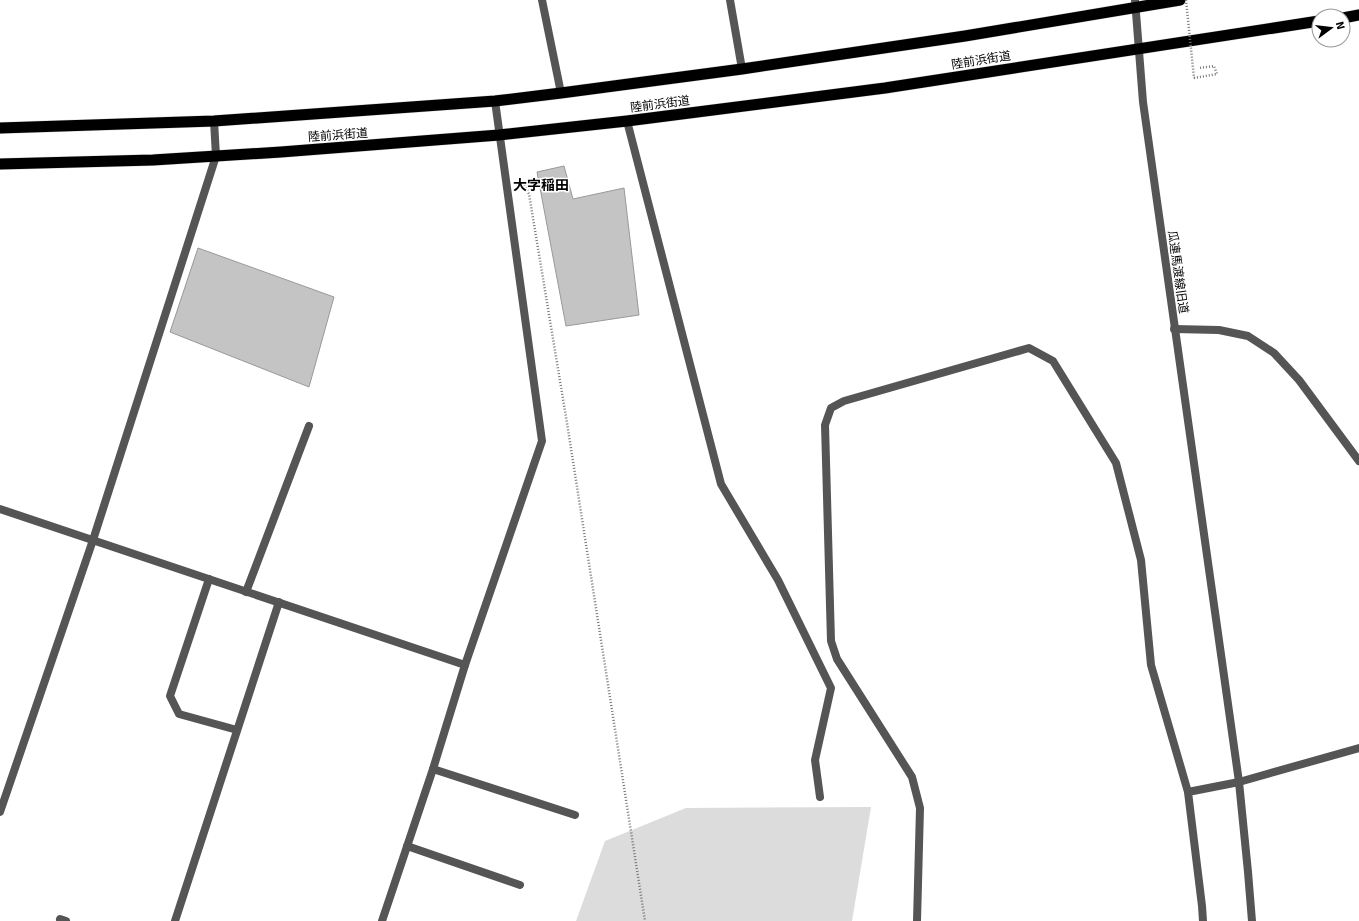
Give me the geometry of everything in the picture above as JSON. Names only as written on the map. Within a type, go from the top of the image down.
[{"type":"highway","name":"陸前浜街道","points":[[0,128],[214,121],[495,100],[561,93],[742,69],[966,36],[1135,3],[1180,0]]},
{"type":"highway","name":"陸前浜街道","points":[[0,164],[153,160],[499,135],[627,121],[885,88],[1311,22]]},
{"type":"street","points":[[542,0],[561,93]]},
{"type":"street","points":[[730,0],[742,69]]},
{"type":"street","name":"瓜連馬渡線旧道","points":[[1135,3],[1143,102],[1174,329],[1219,330],[1248,336],[1274,353],[1299,380],[1359,461]]},
{"type":"street","points":[[382,921],[466,665],[542,441],[495,100]]},
{"type":"street","points":[[0,812],[93,540],[216,156],[214,121]]},
{"type":"street","points":[[627,121],[722,484],[778,580],[831,688],[816,760],[820,797]]},
{"type":"street","points":[[1174,329],[1239,782],[1252,921]]},
{"type":"street","points":[[917,921],[920,808],[912,777],[837,659],[831,641],[825,425],[831,408],[844,401],[1030,348],[1053,361],[1116,463],[1141,560],[1151,665],[1188,792],[1203,921]]},
{"type":"street","points":[[246,592],[309,426]]},
{"type":"street","points":[[0,509],[466,665]]},
{"type":"street","points":[[209,579],[170,696],[179,714],[237,730]]},
{"type":"street","points":[[175,921],[278,602]]},
{"type":"street","points":[[1188,792],[1239,782],[1359,748]]},
{"type":"street","points":[[433,769],[574,815]]},
{"type":"street","points":[[407,846],[520,884]]},
{"type":"path","points":[[1186,0],[1194,78],[1217,74],[1214,66],[1198,68]]},
{"type":"path","points":[[523,180],[529,194],[543,278],[645,921]]},
{"type":"shaded area","points":[[871,807],[852,921],[576,921],[605,841],[686,808]]},
{"type":"building","points":[[564,166],[573,199],[624,188],[639,315],[566,326],[537,172]]},
{"type":"building","points":[[198,248],[334,297],[309,387],[170,332]]},
{"type":"district","name":"大字稲田","points":[[541,185]]}]
